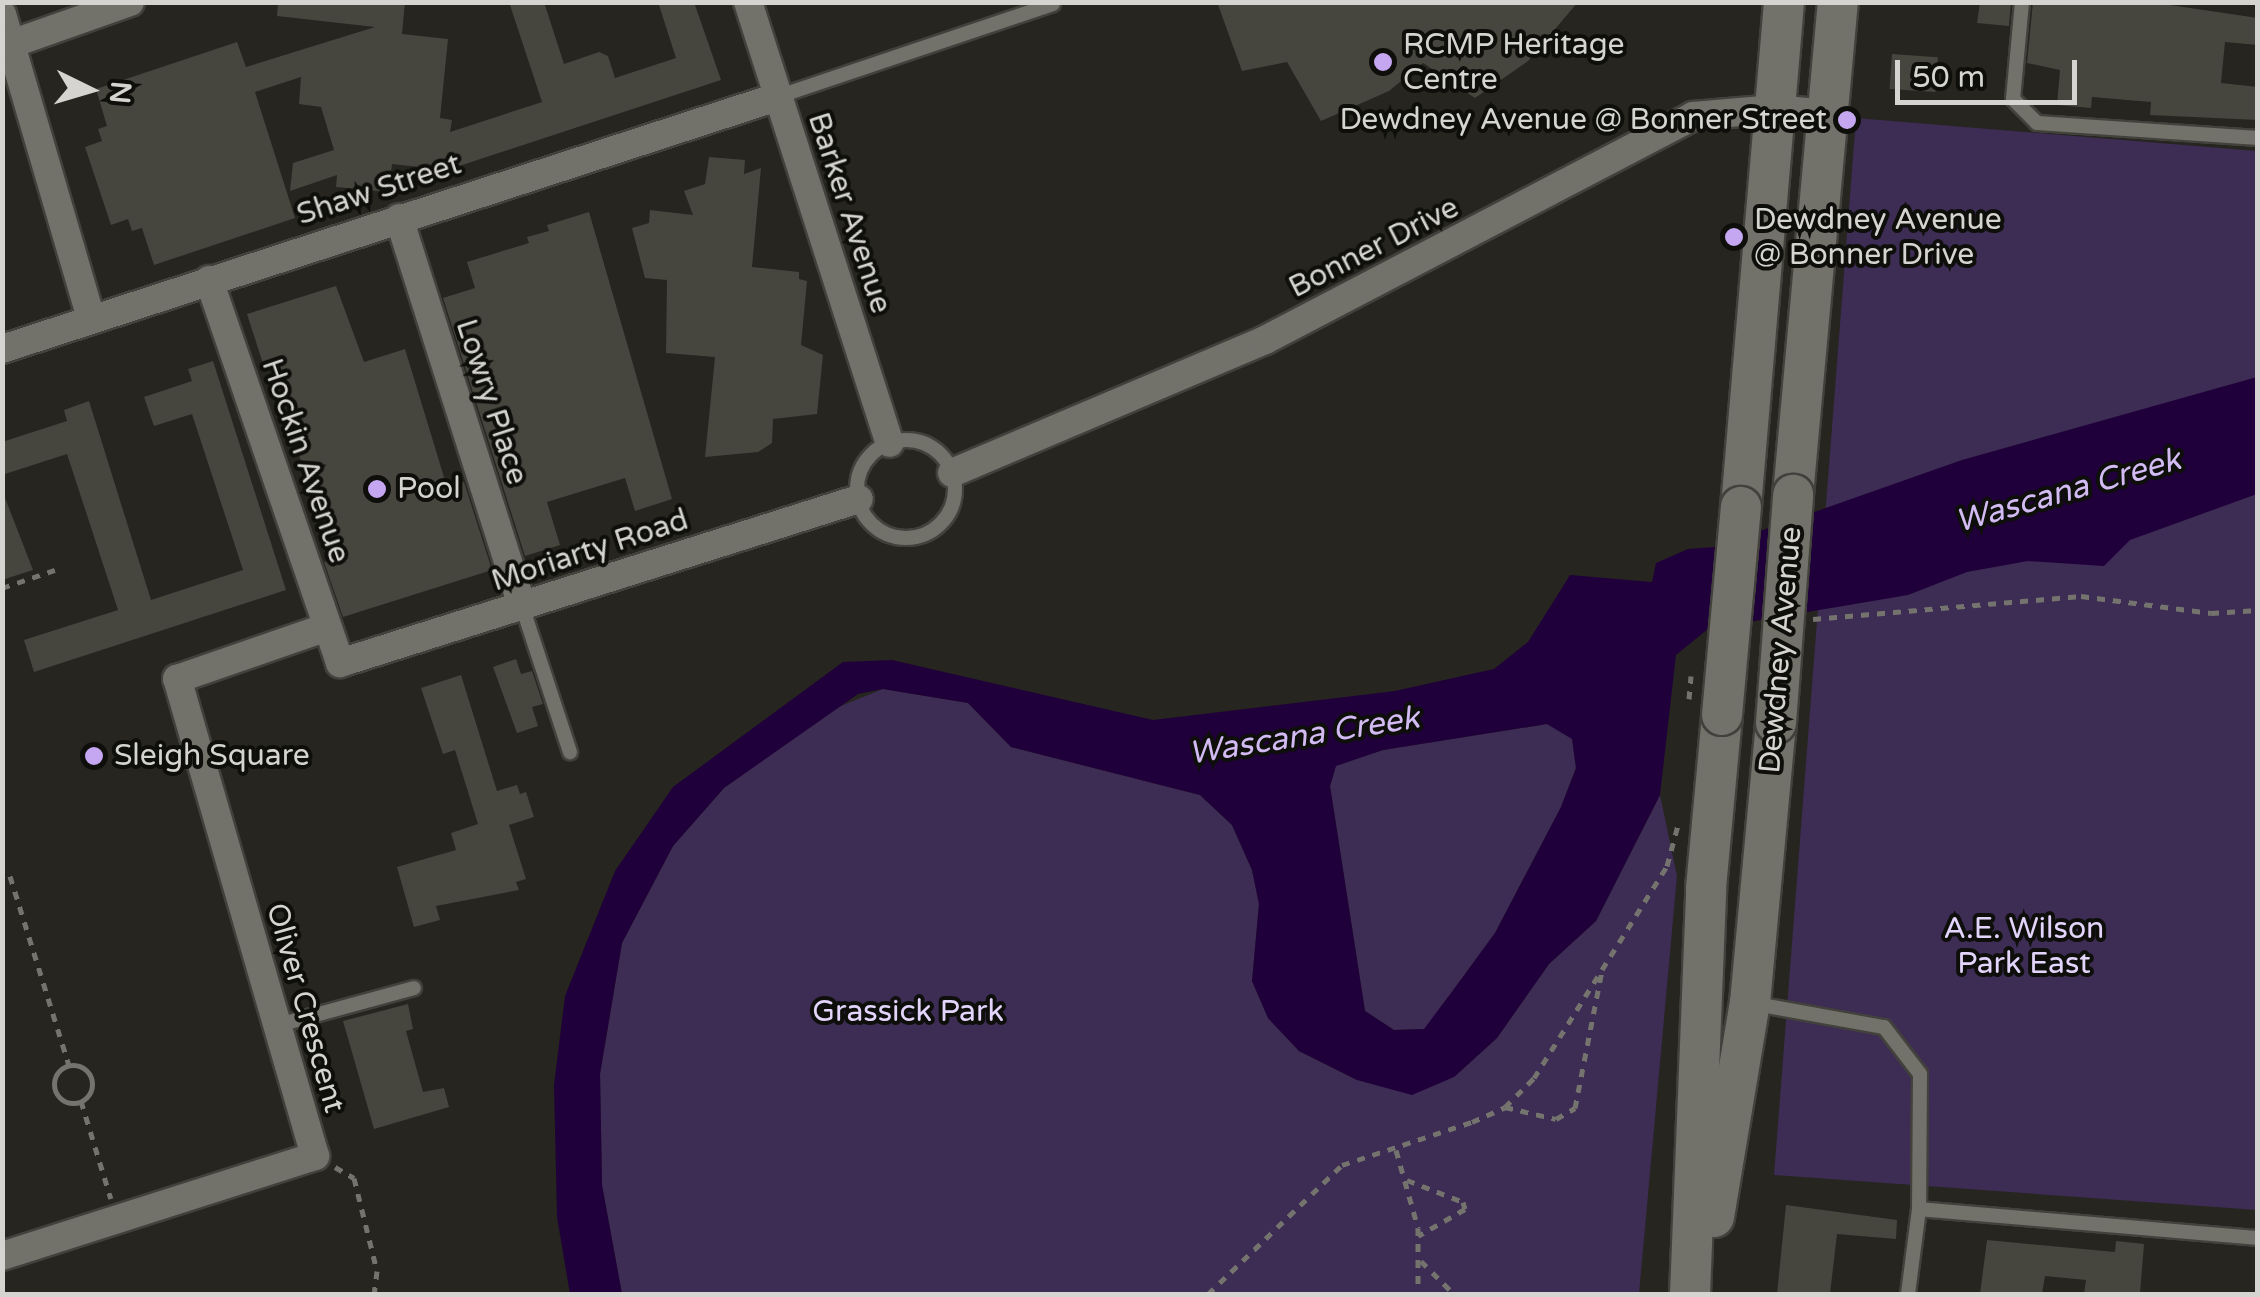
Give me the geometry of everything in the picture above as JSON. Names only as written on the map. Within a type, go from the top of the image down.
[{"type":"main road","name":"Dewdney Avenue","points":[[1690,1294],[1706,888],[1706,708],[1741,507],[1784,2]]},
{"type":"main road","name":"Dewdney Avenue","points":[[1701,1294],[1750,1003],[1838,2]]},
{"type":"street","points":[[11,44],[130,2]]},
{"type":"street","name":"Barker Avenue","points":[[748,2],[890,443]]},
{"type":"street","points":[[2,14],[91,318]]},
{"type":"street","name":"Shaw Street","points":[[2,350],[778,97]]},
{"type":"street","name":"Bonner Drive","points":[[952,473],[1265,340],[1693,116],[1775,110],[1828,114]]},
{"type":"street","name":"Lowry Place","points":[[398,218],[522,606]]},
{"type":"street","name":"Hockin Avenue","points":[[209,280],[340,662]]},
{"type":"street","name":"Moriarty Road","points":[[340,662],[859,500]]},
{"type":"street","name":"Oliver Crescent","points":[[2,1256],[315,1156],[177,678],[327,627]]},
{"type":"lane","points":[[2022,2],[2013,99],[2037,124],[2258,138]]},
{"type":"lane","points":[[778,97],[1053,4]]},
{"type":"lane","points":[[890,443],[925,444],[952,473],[950,512],[926,534],[894,537],[880,530],[859,500],[867,460],[890,443]]},
{"type":"lane","points":[[522,606],[570,752]]},
{"type":"lane","points":[[275,1026],[414,988]]},
{"type":"lane","points":[[1750,1003],[1884,1027],[1920,1074],[1918,1209],[1908,1294]]},
{"type":"lane","points":[[1918,1209],[2258,1238]]},
{"type":"path","points":[[2,588],[54,570]]},
{"type":"path","points":[[1809,619],[2081,596],[2211,614],[2258,610]]},
{"type":"path","points":[[1692,670],[1706,708]]},
{"type":"path","points":[[1208,1294],[1342,1165],[1396,1150],[1505,1107],[1554,1050],[1604,962],[1667,866],[1679,816]]},
{"type":"path","points":[[10,876],[69,1065],[90,1075],[92,1087],[81,1101],[68,1102],[54,1090],[58,1071],[69,1065]]},
{"type":"path","points":[[1505,1107],[1556,1119],[1575,1108],[1604,962]]},
{"type":"path","points":[[81,1101],[118,1219]]},
{"type":"path","points":[[1396,1150],[1418,1236],[1418,1294]]},
{"type":"path","points":[[315,1156],[354,1178],[372,1244],[374,1294]]},
{"type":"path","points":[[1406,1180],[1465,1209],[1418,1236]]},
{"type":"path","points":[[1421,1261],[1454,1294]]},
{"type":"green space","name":"A.E. Wilson Park East","points":[[1856,118],[2257,151],[2257,1210],[1774,1175]]},
{"type":"green space","name":"Grassick Park","points":[[883,689],[968,703],[1011,747],[1200,795],[1232,825],[1252,870],[1259,904],[1252,981],[1268,1018],[1299,1051],[1357,1080],[1454,1077],[1497,1038],[1549,964],[1596,921],[1660,795],[1677,876],[1639,1294],[622,1294],[602,1185],[600,1074],[622,943],[673,846],[724,788],[831,710]]},
{"type":"green space","points":[[1547,724],[1572,738],[1576,768],[1561,807],[1495,933],[1425,1029],[1394,1030],[1365,1011],[1330,786],[1336,765],[1383,750]]},
{"type":"water","name":"Wascana Creek","points":[[2257,377],[2257,494],[2130,540],[2104,566],[2028,561],[1967,572],[1908,595],[1708,629],[1676,655],[1660,795],[1596,921],[1549,964],[1497,1038],[1454,1077],[1412,1095],[1357,1080],[1299,1051],[1268,1018],[1252,981],[1259,904],[1252,870],[1232,825],[1200,795],[1011,747],[968,703],[883,689],[858,694],[724,788],[673,846],[622,943],[600,1074],[602,1185],[622,1294],[570,1294],[557,1217],[554,1085],[565,996],[615,871],[673,787],[843,662],[892,660],[1153,720],[1395,691],[1494,669],[1528,642],[1570,575],[1652,582],[1656,563],[1688,549],[1715,547],[1962,460]],"holes":[[[1547,724],[1572,739],[1576,768],[1561,807],[1495,933],[1424,1029],[1394,1030],[1365,1011],[1330,786],[1336,766],[1383,750]]]},
{"type":"building","points":[[278,2],[405,2],[402,34],[448,39],[440,118],[452,120],[450,132],[542,102],[509,2],[544,2],[564,64],[599,52],[608,56],[615,78],[676,58],[658,2],[694,2],[721,80],[447,170],[392,164],[389,192],[336,187],[337,175],[290,191],[293,163],[334,150],[321,107],[299,104],[301,77],[255,92],[295,218],[154,265],[142,228],[132,231],[128,219],[111,225],[85,147],[102,141],[98,129],[107,126],[96,89],[237,42],[246,67],[375,27],[277,16]]},
{"type":"building","name":"RCMP Heritage Centre","points":[[1217,2],[1578,2],[1528,61],[1475,98],[1423,63],[1389,91],[1321,121],[1287,62],[1242,71]]},
{"type":"building","points":[[1980,2],[2011,2],[2009,26],[1977,23]]},
{"type":"building","points":[[2033,2],[2163,4],[2258,18],[2258,45],[2225,42],[2221,83],[2258,87],[2258,120],[2150,115],[2151,102],[2092,97],[2091,108],[2057,105],[2060,70],[2027,63]]},
{"type":"building","points":[[1892,54],[1938,57],[1935,92],[1890,89]]},
{"type":"building","points":[[709,157],[745,160],[744,174],[761,168],[752,267],[799,272],[799,279],[807,281],[801,345],[823,355],[817,414],[773,419],[772,443],[758,452],[705,457],[715,357],[666,353],[667,280],[645,278],[632,228],[649,223],[650,210],[693,215],[684,191],[705,184]]},
{"type":"building","points":[[589,212],[672,499],[635,511],[625,478],[547,502],[560,545],[525,556],[443,298],[475,288],[467,262],[529,243],[527,237],[549,231],[547,225]]},
{"type":"building","points":[[336,286],[364,362],[405,349],[447,487],[464,482],[492,570],[343,617],[324,562],[337,557],[297,450],[303,448],[277,366],[265,370],[247,314]]},
{"type":"building","points":[[213,361],[286,590],[34,672],[24,640],[118,610],[67,454],[2,475],[2,442],[67,421],[64,410],[89,401],[151,600],[243,570],[192,414],[154,426],[144,397],[192,381],[188,369]]},
{"type":"building","points":[[2,490],[33,570],[2,580]]},
{"type":"building","points":[[516,659],[521,674],[532,671],[543,704],[532,707],[538,726],[517,733],[493,667]]},
{"type":"building","points":[[461,675],[497,791],[517,785],[520,794],[526,792],[534,817],[509,825],[526,879],[516,882],[519,890],[436,906],[440,920],[414,927],[397,867],[456,850],[451,833],[478,824],[455,750],[443,754],[421,688]]},
{"type":"building","points":[[408,1004],[413,1029],[406,1031],[423,1092],[444,1088],[449,1107],[374,1129],[343,1021]]},
{"type":"building","points":[[1786,1205],[1897,1220],[1896,1239],[1837,1234],[1830,1294],[1777,1294]]},
{"type":"building","points":[[1987,1240],[2115,1252],[2116,1241],[2144,1244],[2140,1294],[2084,1294],[2086,1280],[2045,1276],[2042,1294],[1980,1294]]},
{"type":"place","name":"RCMP Heritage Centre","points":[[1383,62]]},
{"type":"place","name":"Dewdney Avenue @ Bonner Street","points":[[1847,120]]},
{"type":"place","name":"Dewdney Avenue @ Bonner Drive","points":[[1734,237]]},
{"type":"place","name":"Pool","points":[[377,489]]},
{"type":"place","name":"Sleigh Square","points":[[94,756]]}]
